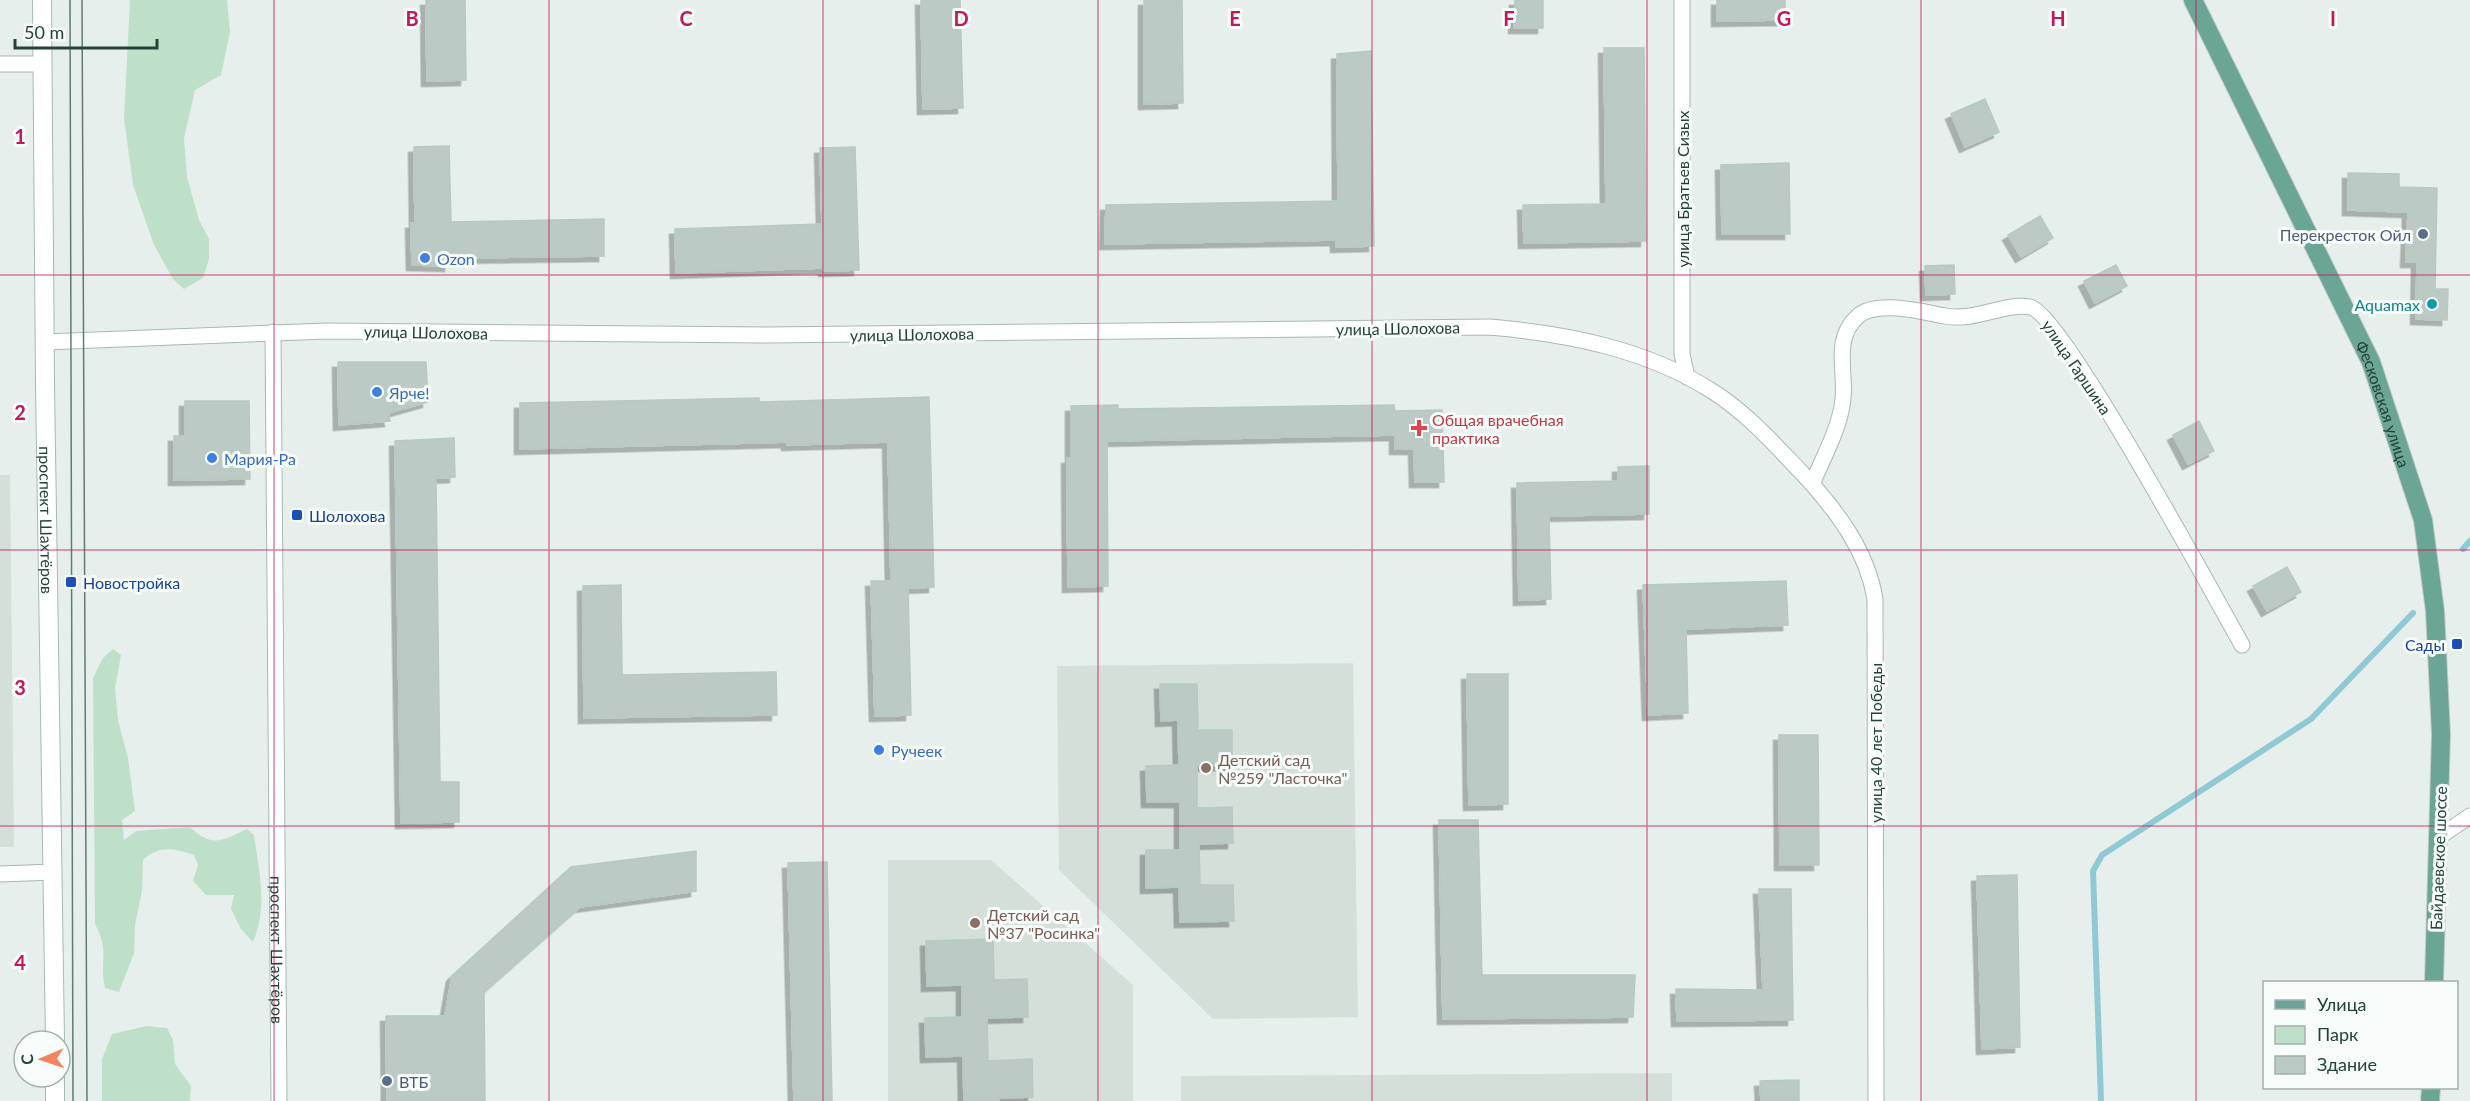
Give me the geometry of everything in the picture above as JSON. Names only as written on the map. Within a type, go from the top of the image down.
[{"type":"main road","name":"проспект Шахтёров","points":[[42,0],[41,64],[55,1029]]},
{"type":"main road","name":"Фесковская улица","points":[[2193,0],[2371,362],[2423,520],[2435,611],[2441,734]]},
{"type":"main road","name":"Байдаевское шоссе","points":[[2434,981],[2441,734]]},
{"type":"street","name":"улица Братьев Сизых","points":[[1682,0],[1682,354],[1687,377]]},
{"type":"street","points":[[0,64],[41,64]]},
{"type":"street","name":"улица Гаршина","points":[[1812,484],[1840,413],[1843,398],[1841,353],[1845,332],[1858,315],[1873,310],[1899,307],[1961,319],[2031,307],[2042,314],[2071,354],[2150,478],[2173,524],[2242,645]]},
{"type":"street","name":"улица Шолохова","points":[[45,342],[273,332],[780,335],[1490,327],[1600,343],[1624,351],[1687,377],[1713,391],[1757,426]]},
{"type":"street","name":"проспект Шахтёров","points":[[273,332],[279,1101]]},
{"type":"street","name":"улица 40 лет Победы","points":[[1757,426],[1812,484],[1839,518],[1860,552],[1870,576],[1875,599],[1876,1101]]},
{"type":"street","points":[[2439,837],[2470,816]]},
{"type":"street","points":[[0,874],[54,872]]},
{"type":"shaded area","points":[[0,475],[10,475],[14,847],[0,847]]},
{"type":"shaded area","name":"Детский сад №259 \"Ласточка\"","points":[[1353,663],[1358,1017],[1213,1019],[1059,870],[1057,666]]},
{"type":"shaded area","name":"Детский сад №37 \"Росинка\"","points":[[888,860],[991,860],[1133,985],[1133,1101],[888,1101]]},
{"type":"shaded area","points":[[1672,1073],[1672,1101],[1181,1101],[1181,1076]]},
{"type":"green space","points":[[130,0],[227,0],[230,32],[221,75],[195,90],[184,138],[187,177],[199,220],[209,239],[209,259],[203,278],[184,289],[173,279],[154,245],[133,185],[124,118]]},
{"type":"green space","points":[[113,649],[121,655],[115,688],[118,720],[128,758],[135,811],[122,820],[124,840],[136,831],[190,827],[205,838],[217,840],[231,837],[247,829],[254,835],[261,889],[260,916],[253,942],[241,929],[231,909],[234,895],[206,895],[193,881],[198,865],[194,855],[167,849],[149,855],[143,860],[142,891],[135,925],[134,953],[119,992],[105,988],[102,942],[95,924],[93,678],[103,658]]},
{"type":"green space","points":[[147,1026],[167,1028],[173,1040],[175,1064],[191,1086],[190,1101],[102,1101],[102,1059],[112,1034]]},
{"type":"building","points":[[426,0],[465,0],[466,80],[427,81]]},
{"type":"building","points":[[921,0],[960,0],[963,108],[923,109]]},
{"type":"building","points":[[1144,0],[1182,0],[1183,103],[1144,104]]},
{"type":"building","points":[[1515,0],[1543,0],[1543,28],[1514,28]]},
{"type":"building","points":[[1717,0],[1785,0],[1785,20],[1717,21]]},
{"type":"building","points":[[1604,48],[1644,48],[1646,241],[1524,243],[1523,205],[1606,204]]},
{"type":"building","points":[[1371,51],[1374,246],[1336,247],[1336,240],[1105,244],[1106,205],[1338,201],[1337,54]]},
{"type":"building","points":[[1985,99],[1999,132],[1965,147],[1951,114]]},
{"type":"building","points":[[449,146],[451,222],[604,219],[604,256],[450,258],[450,266],[412,265],[411,223],[415,223],[414,147]]},
{"type":"building","points":[[855,147],[859,270],[824,271],[823,268],[676,273],[675,229],[822,224],[820,148]]},
{"type":"building","points":[[1789,163],[1790,234],[1722,234],[1721,165]]},
{"type":"building","points":[[2348,173],[2399,174],[2399,187],[2437,188],[2435,289],[2448,289],[2447,320],[2416,319],[2417,262],[2406,262],[2408,212],[2348,210]]},
{"type":"building","points":[[2040,216],[2053,238],[2021,257],[2008,235]]},
{"type":"building","points":[[1954,265],[1955,294],[1926,295],[1925,266]]},
{"type":"building","points":[[2116,265],[2127,286],[2095,303],[2084,281]]},
{"type":"building","points":[[338,362],[426,362],[428,402],[388,413],[390,421],[339,425]]},
{"type":"building","points":[[929,397],[934,587],[908,588],[911,715],[875,716],[871,581],[891,581],[888,442],[787,445],[787,442],[520,449],[520,403],[759,398],[759,402]]},
{"type":"building","name":"Мария-Ра","points":[[185,401],[249,401],[250,479],[174,480],[174,436],[185,436]]},
{"type":"building","points":[[1118,405],[1118,409],[1394,405],[1395,411],[1442,410],[1444,482],[1415,482],[1414,449],[1395,449],[1395,435],[1107,441],[1108,586],[1068,587],[1067,458],[1071,458],[1071,406]]},
{"type":"building","points":[[2199,421],[2214,451],[2188,464],[2173,435]]},
{"type":"building","points":[[454,438],[455,477],[436,478],[440,782],[459,782],[459,822],[401,823],[395,441]]},
{"type":"building","points":[[1649,466],[1649,514],[1549,516],[1551,599],[1519,600],[1517,483],[1618,481],[1618,467]]},
{"type":"building","points":[[2287,567],[2301,592],[2267,611],[2253,586]]},
{"type":"building","points":[[1786,581],[1788,625],[1686,629],[1688,713],[1648,715],[1643,585]]},
{"type":"building","points":[[621,585],[622,675],[776,672],[777,715],[584,718],[583,586]]},
{"type":"building","points":[[1467,674],[1508,674],[1508,804],[1469,805]]},
{"type":"building","points":[[1160,684],[1197,684],[1198,730],[1232,730],[1232,765],[1197,766],[1197,808],[1232,807],[1233,843],[1199,844],[1200,885],[1233,885],[1234,921],[1180,922],[1179,887],[1146,888],[1146,850],[1180,850],[1180,802],[1147,802],[1146,766],[1179,765],[1178,720],[1161,721]]},
{"type":"building","points":[[1779,735],[1818,735],[1819,865],[1780,865]]},
{"type":"building","points":[[1439,820],[1478,820],[1482,975],[1635,975],[1633,1017],[1443,1019]]},
{"type":"building","points":[[696,851],[696,891],[580,907],[484,992],[485,1101],[387,1101],[386,1016],[445,1016],[452,976],[571,867]]},
{"type":"building","points":[[827,862],[832,1101],[794,1101],[788,863]]},
{"type":"building","points":[[2017,875],[2020,1047],[1982,1049],[1977,876]]},
{"type":"building","points":[[1759,889],[1791,889],[1793,1020],[1677,1021],[1676,989],[1763,990]]},
{"type":"building","points":[[993,939],[994,980],[1027,979],[1028,1017],[987,1018],[988,1061],[1032,1059],[1033,1097],[999,1098],[999,1101],[964,1101],[963,1056],[926,1057],[925,1018],[962,1017],[962,985],[927,986],[926,941]]},
{"type":"building","points":[[1799,1080],[1799,1101],[1761,1101],[1760,1081]]},
{"type":"waterway","points":[[2463,549],[2470,541]]},
{"type":"waterway","points":[[2101,1101],[2093,871],[2102,855],[2311,719],[2413,613]]},
{"type":"tram line","points":[[70,0],[73,1101]]},
{"type":"tram line","points":[[82,0],[87,1101]]},
{"type":"place","name":"Перекресток Ойл","points":[[2423,234]]},
{"type":"place","name":"Ozon","points":[[425,258]]},
{"type":"place","name":"Aquamax","points":[[2432,304]]},
{"type":"place","name":"Ярче!","points":[[377,392]]},
{"type":"place","name":"Общая врачебная практика","points":[[1419,428]]},
{"type":"place","name":"Мария-Ра","points":[[212,458]]},
{"type":"place","name":"Шолохова","points":[[297,515]]},
{"type":"place","name":"Новостройка","points":[[71,582]]},
{"type":"place","name":"Сады","points":[[2457,644]]},
{"type":"place","name":"Ручеек","points":[[879,750]]},
{"type":"place","name":"Детский сад №259 \"Ласточка\"","points":[[1206,768]]},
{"type":"place","name":"Детский сад №37 \"Росинка\"","points":[[975,923]]},
{"type":"place","name":"ВТБ","points":[[387,1081]]}]
